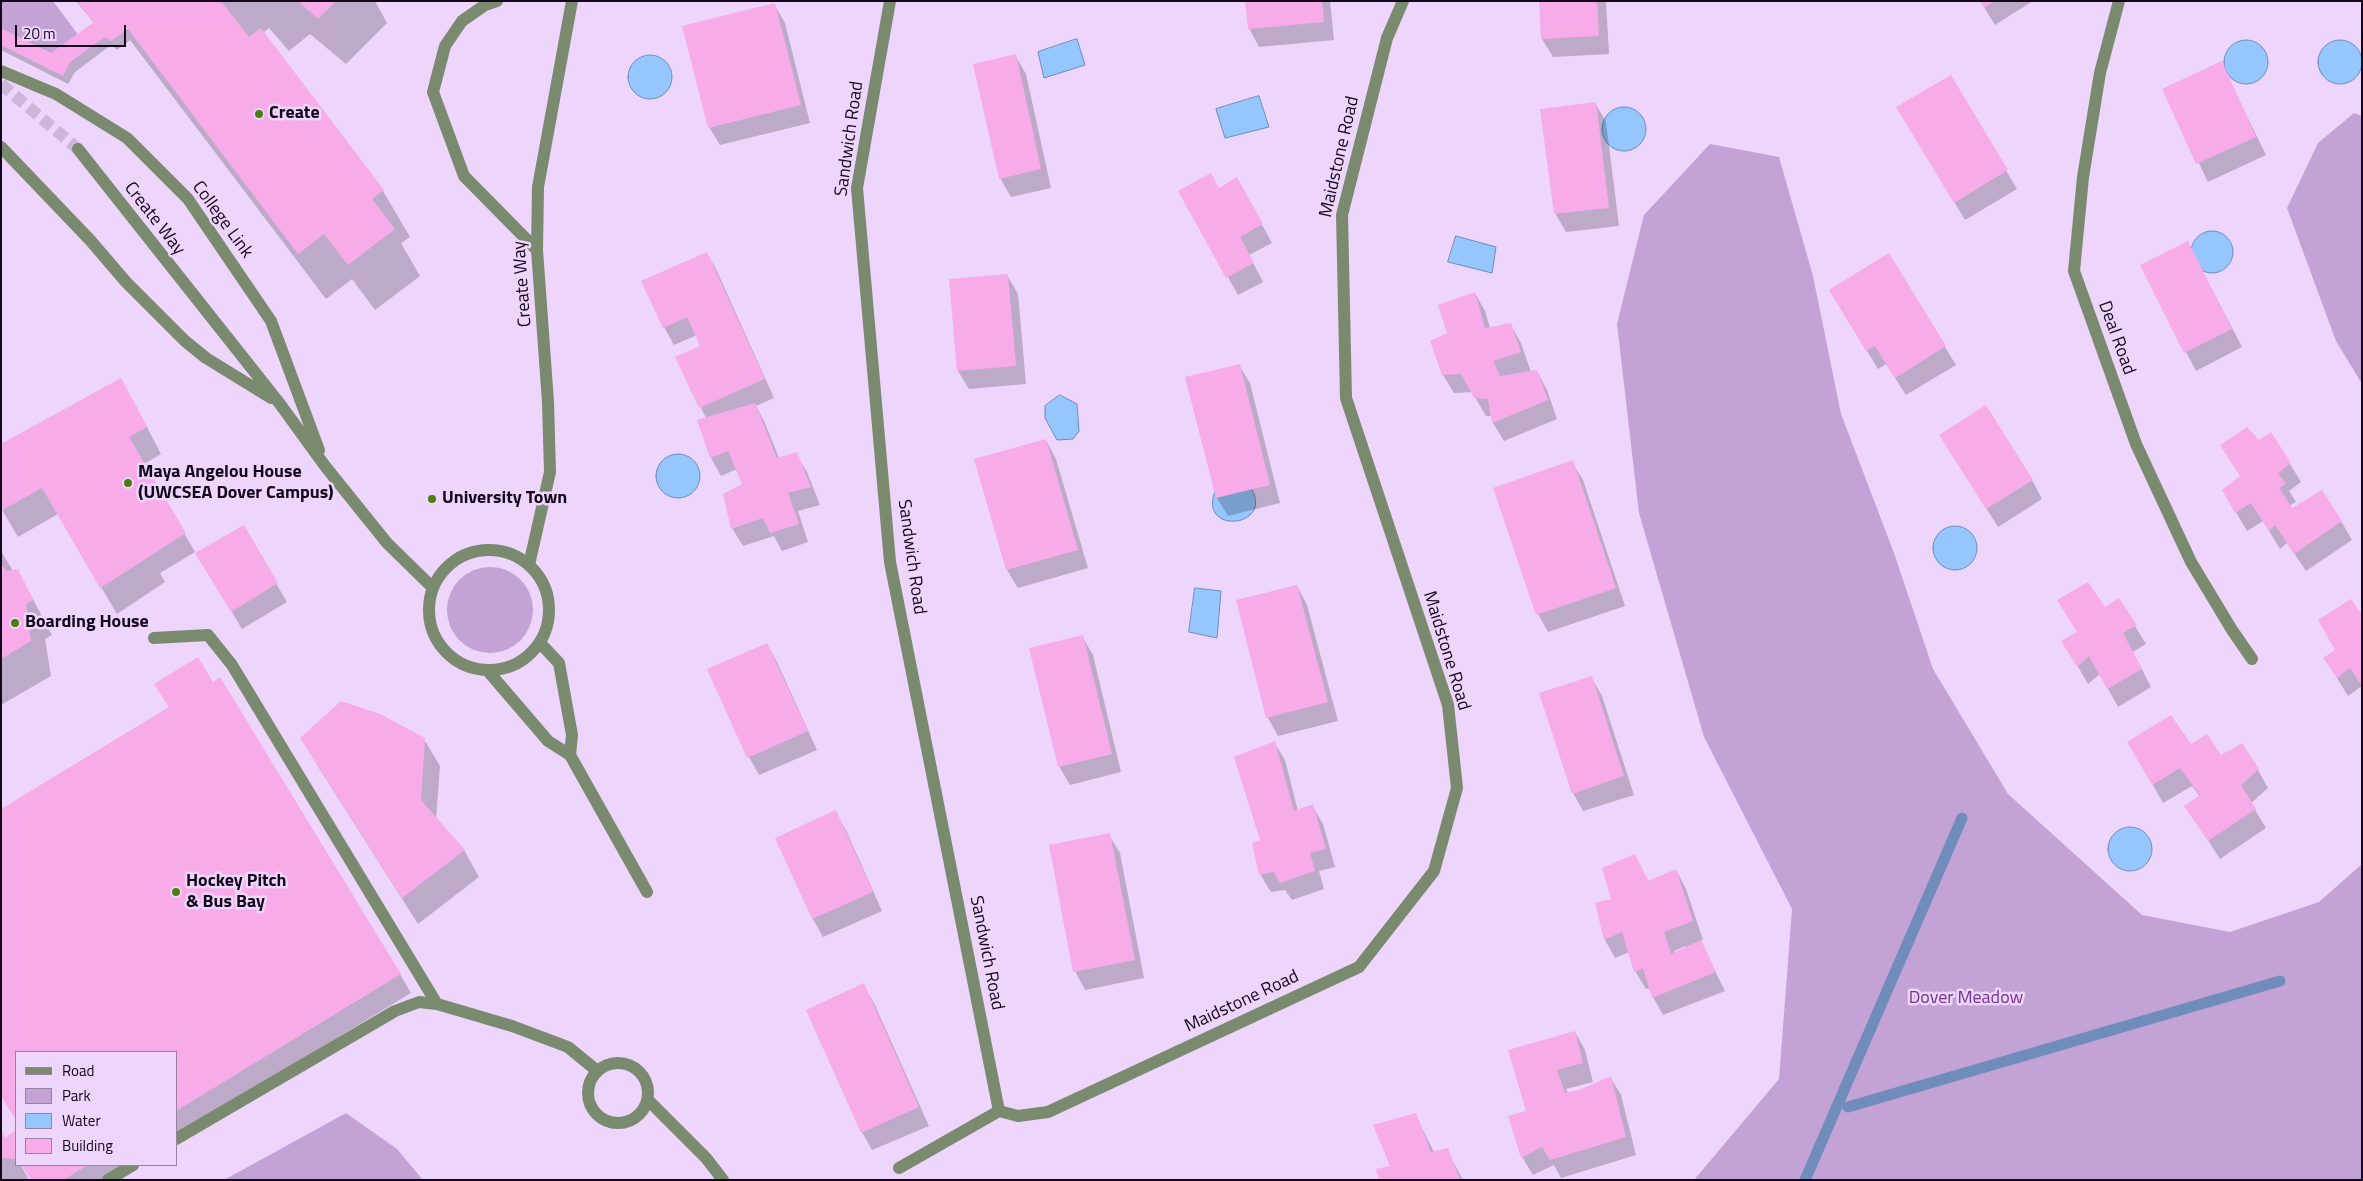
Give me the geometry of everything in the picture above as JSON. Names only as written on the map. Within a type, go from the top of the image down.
[{"type":"street","points":[[498,1],[485,5],[462,21],[445,46],[433,92],[464,176],[536,250]]},
{"type":"street","name":"Create Way","points":[[529,565],[550,472],[548,402],[536,250],[538,187],[572,1]]},
{"type":"street","name":"Sandwich Road","points":[[890,1],[857,188],[890,552],[1000,1111]]},
{"type":"street","name":"Maidstone Road","points":[[1000,1111],[1018,1116],[1048,1112],[1359,967],[1434,871],[1457,788],[1448,705],[1346,398],[1342,215],[1387,38],[1403,1]]},
{"type":"street","name":"Deal Road","points":[[2119,1],[2100,73],[2084,168],[2074,272],[2140,452],[2191,562],[2252,659]]},
{"type":"street","name":"College Link","points":[[1,71],[56,94],[127,138],[188,199],[270,321],[325,466]]},
{"type":"street","name":"Create Way","points":[[1,147],[90,240],[126,282],[185,341],[206,358],[280,404]]},
{"type":"street","name":"Create Way","points":[[78,149],[280,404],[325,466],[387,543],[433,588]]},
{"type":"street","points":[[494,550],[513,555],[529,565],[540,578],[547,594],[549,611],[547,628],[540,643],[530,655],[518,663],[504,669],[488,671],[470,667],[452,658],[440,644],[432,626],[429,607],[433,588],[443,572],[458,558],[475,552],[494,550]]},
{"type":"street","points":[[154,638],[208,635],[232,665],[437,1004]]},
{"type":"street","points":[[540,643],[559,663],[572,735],[570,755]]},
{"type":"street","points":[[488,671],[548,741],[570,755],[647,892]]},
{"type":"street","points":[[178,1139],[395,1011],[419,1002],[437,1004],[512,1026],[568,1047],[596,1070]]},
{"type":"street","points":[[648,1100],[638,1116],[629,1122],[619,1124],[604,1120],[592,1109],[587,1094],[596,1070],[611,1063],[621,1063],[639,1071],[645,1080],[648,1100],[706,1158],[723,1180]]},
{"type":"street","points":[[899,1168],[1000,1111]]},
{"type":"street","points":[[108,1180],[131,1166]]},
{"type":"green space","points":[[1,1],[53,1],[79,36],[54,66],[1,38]]},
{"type":"green space","points":[[2354,113],[2362,116],[2362,384],[2336,341],[2287,208],[2318,143]]},
{"type":"green space","name":"Dover Meadow","points":[[1710,144],[1779,157],[1813,276],[1841,414],[1894,553],[1933,669],[2008,794],[2142,915],[2230,932],[2319,902],[2362,864],[2362,1180],[1694,1180],[1779,1079],[1792,909],[1704,737],[1639,513],[1617,324],[1644,215]]},
{"type":"green space","points":[[490,567],[506,570],[514,574],[526,586],[530,594],[533,610],[530,626],[526,634],[514,646],[506,650],[490,653],[474,650],[466,646],[454,634],[450,626],[447,610],[450,594],[454,586],[466,574],[474,570]]},
{"type":"green space","points":[[346,1113],[397,1149],[423,1180],[224,1180]]},
{"type":"water","points":[[1077,39],[1085,65],[1044,78],[1038,52]]},
{"type":"water","points":[[2246,40],[2258,44],[2264,50],[2268,62],[2264,74],[2258,80],[2246,84],[2234,80],[2228,74],[2224,62],[2228,50],[2234,44]]},
{"type":"water","points":[[2340,40],[2352,44],[2358,50],[2362,62],[2358,74],[2352,80],[2340,84],[2328,80],[2322,74],[2318,62],[2322,50],[2328,44]]},
{"type":"water","points":[[650,55],[662,59],[668,65],[672,77],[668,89],[662,95],[650,99],[638,95],[632,89],[628,77],[632,65],[638,59]]},
{"type":"water","points":[[1259,96],[1269,127],[1225,138],[1216,109]]},
{"type":"water","points":[[1624,107],[1636,111],[1642,117],[1646,129],[1642,141],[1636,147],[1624,151],[1612,147],[1606,141],[1602,129],[1606,117],[1612,111]]},
{"type":"water","points":[[2216,231],[2224,234],[2230,240],[2233,252],[2230,264],[2224,270],[2208,273],[2200,270],[2194,264],[2191,248],[2194,240],[2200,234]]},
{"type":"water","points":[[1456,236],[1496,247],[1492,273],[1448,262]]},
{"type":"water","points":[[1060,395],[1077,404],[1079,431],[1073,439],[1057,440],[1045,418],[1045,406]]},
{"type":"water","points":[[678,454],[690,458],[696,464],[700,476],[696,488],[690,494],[678,498],[666,494],[660,488],[656,476],[660,464],[666,458]]},
{"type":"water","points":[[1249,485],[1256,499],[1254,511],[1246,518],[1236,521],[1225,520],[1216,515],[1212,504],[1216,489]]},
{"type":"water","points":[[1955,526],[1967,530],[1973,536],[1977,548],[1973,560],[1967,566],[1955,570],[1943,566],[1937,560],[1933,548],[1937,536],[1943,530]]},
{"type":"water","points":[[1195,588],[1221,591],[1217,638],[1189,632]]},
{"type":"water","points":[[2130,827],[2142,831],[2148,837],[2152,849],[2148,861],[2142,867],[2130,871],[2118,867],[2112,861],[2108,849],[2112,837],[2118,831]]},
{"type":"building","name":"Create","points":[[77,1],[221,1],[249,37],[261,28],[384,190],[372,199],[395,229],[348,265],[324,234],[298,254],[128,29],[111,41],[105,37],[70,62],[63,76],[1,45],[1,28],[51,53],[94,22]]},
{"type":"building","points":[[298,1],[336,1],[318,19]]},
{"type":"building","points":[[1245,1],[1322,1],[1324,22],[1248,29]]},
{"type":"building","points":[[1539,1],[1597,1],[1599,36],[1541,39]]},
{"type":"building","points":[[1980,1],[1994,1],[1984,8]]},
{"type":"building","points":[[775,3],[801,105],[708,128],[682,26]]},
{"type":"building","points":[[1016,54],[1041,169],[999,179],[973,64]]},
{"type":"building","points":[[2222,61],[2256,137],[2196,164],[2162,89]]},
{"type":"building","points":[[1951,75],[2008,170],[1954,203],[1896,107]]},
{"type":"building","points":[[1596,102],[1609,208],[1554,214],[1540,109]]},
{"type":"building","points":[[1211,173],[1219,188],[1237,177],[1263,224],[1240,237],[1254,263],[1226,278],[1178,191]]},
{"type":"building","points":[[2188,241],[2232,329],[2184,353],[2140,265]]},
{"type":"building","points":[[707,252],[765,379],[699,408],[675,357],[700,346],[687,317],[663,328],[641,281]]},
{"type":"building","points":[[1889,253],[1946,346],[1895,378],[1875,346],[1866,351],[1829,290]]},
{"type":"building","points":[[1008,274],[1016,366],[957,371],[949,279]]},
{"type":"building","points":[[1475,292],[1485,328],[1511,323],[1521,352],[1493,361],[1500,376],[1537,370],[1548,400],[1492,423],[1488,399],[1474,398],[1461,374],[1442,375],[1430,341],[1447,333],[1438,305]]},
{"type":"building","points":[[1240,364],[1270,485],[1216,498],[1185,377]]},
{"type":"building","points":[[121,378],[147,427],[129,437],[186,533],[100,588],[42,488],[1,511],[1,444]]},
{"type":"building","points":[[755,403],[777,458],[797,452],[811,487],[788,493],[799,524],[770,533],[763,518],[731,529],[723,494],[742,484],[728,451],[710,458],[697,420]]},
{"type":"building","points":[[1986,405],[2033,480],[1986,509],[1939,435]]},
{"type":"building","points":[[2247,427],[2259,440],[2271,432],[2291,463],[2278,473],[2286,484],[2279,488],[2292,508],[2322,490],[2342,521],[2294,554],[2275,525],[2269,531],[2251,503],[2235,513],[2222,490],[2240,476],[2220,445]]},
{"type":"building","points":[[1046,439],[1078,550],[1006,570],[974,459]]},
{"type":"building","points":[[1573,460],[1616,588],[1536,615],[1493,488]]},
{"type":"building","points":[[244,525],[278,583],[231,612],[195,553]]},
{"type":"building","name":"Boarding House","points":[[1,563],[6,571],[18,569],[33,600],[26,604],[31,641],[1,659]]},
{"type":"building","points":[[2088,582],[2105,607],[2119,598],[2137,625],[2123,633],[2142,669],[2107,689],[2089,656],[2077,667],[2061,641],[2077,632],[2057,600]]},
{"type":"building","points":[[1297,585],[1328,702],[1266,718],[1236,600]]},
{"type":"building","points":[[2351,599],[2362,615],[2362,686],[2350,668],[2337,678],[2323,658],[2335,650],[2318,620]]},
{"type":"building","points":[[1083,635],[1112,754],[1058,767],[1029,648]]},
{"type":"building","points":[[767,643],[808,731],[747,758],[707,669]]},
{"type":"building","name":"Hockey Pitch & Bus Bay","points":[[198,657],[213,682],[220,677],[401,974],[178,1110],[178,1051],[15,1051],[15,1118],[1,1096],[1,809],[169,707],[154,684]]},
{"type":"building","points":[[1592,676],[1624,776],[1572,794],[1539,693]]},
{"type":"building","points":[[341,701],[380,714],[425,738],[421,800],[465,850],[402,898],[300,738]]},
{"type":"building","points":[[2171,715],[2191,744],[2207,734],[2221,755],[2242,743],[2259,769],[2241,785],[2256,809],[2208,841],[2184,806],[2200,795],[2180,768],[2152,785],[2127,742]]},
{"type":"building","points":[[1275,741],[1294,811],[1313,804],[1326,849],[1310,853],[1315,871],[1280,883],[1274,872],[1259,875],[1252,843],[1260,840],[1234,757]]},
{"type":"building","points":[[836,810],[873,892],[812,919],[775,838]]},
{"type":"building","points":[[1110,833],[1135,960],[1073,972],[1049,845]]},
{"type":"building","points":[[1635,854],[1648,881],[1676,869],[1693,921],[1664,932],[1671,954],[1701,940],[1716,972],[1652,998],[1643,968],[1634,972],[1622,932],[1604,940],[1595,903],[1611,899],[1602,868]]},
{"type":"building","points":[[864,983],[919,1107],[861,1133],[806,1010]]},
{"type":"building","points":[[1575,1031],[1583,1063],[1557,1070],[1565,1093],[1579,1090],[1611,1076],[1626,1137],[1550,1160],[1542,1147],[1521,1158],[1508,1116],[1526,1111],[1508,1050]]},
{"type":"building","points":[[1416,1113],[1431,1152],[1448,1148],[1460,1180],[1379,1180],[1376,1169],[1390,1166],[1373,1125]]},
{"type":"building","points":[[1,1131],[5,1138],[15,1131],[15,1159],[1,1158]]},
{"type":"building","points":[[23,1166],[86,1166],[63,1180],[31,1180]]},
{"type":"waterway","points":[[1805,1180],[1962,818]]},
{"type":"waterway","points":[[1848,1107],[2280,981]]},
{"type":"tunnel","points":[[1,84],[78,149]]},
{"type":"place","name":"Create","points":[[259,114]]},
{"type":"place","name":"Maya Angelou House (UWCSEA Dover Campus)","points":[[128,483]]},
{"type":"place","name":"University Town","points":[[432,499]]},
{"type":"place","name":"Boarding House","points":[[15,623]]},
{"type":"place","name":"Hockey Pitch & Bus Bay","points":[[176,892]]}]
